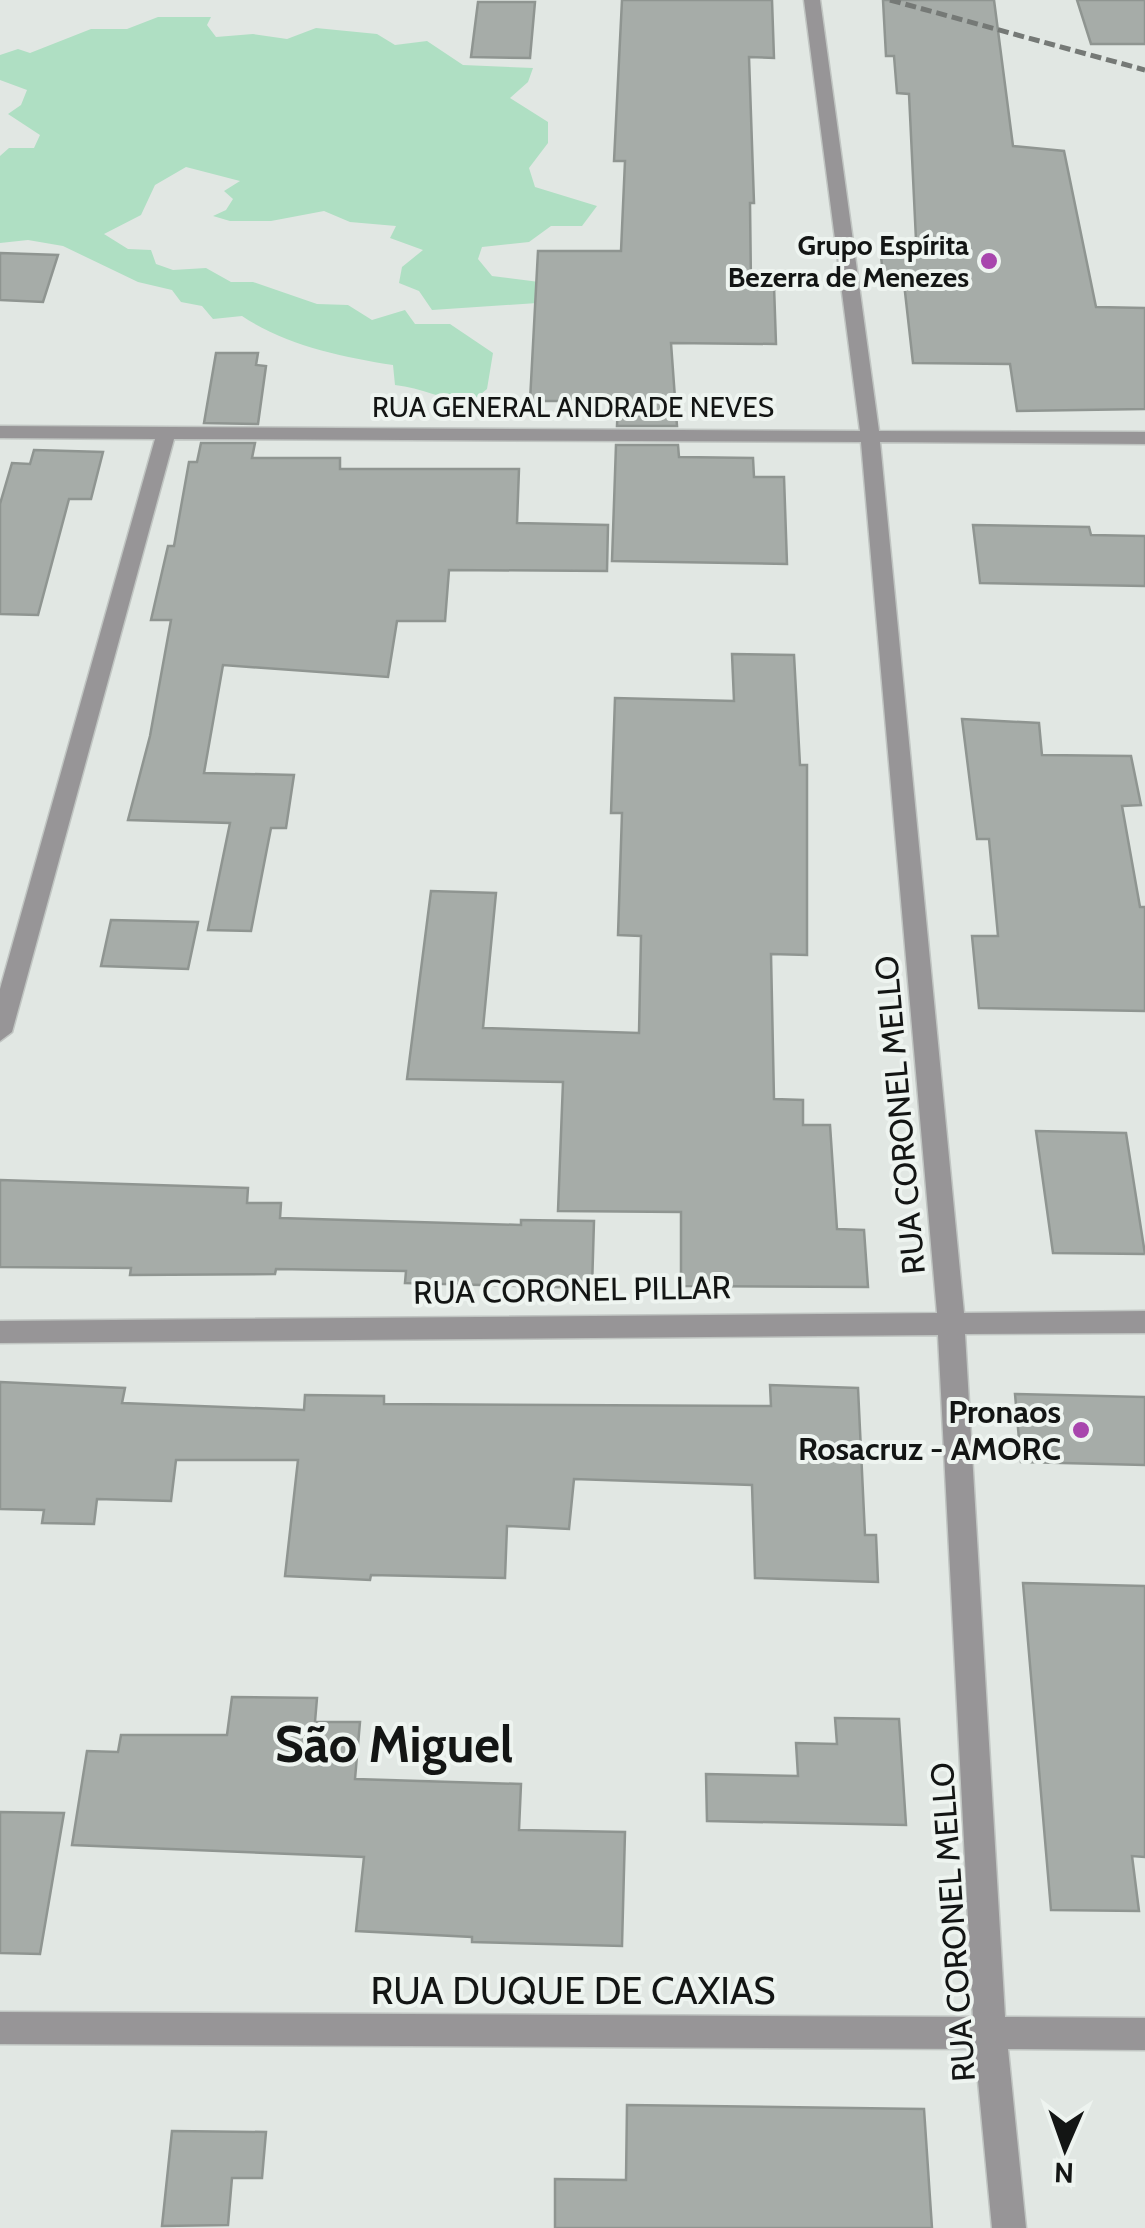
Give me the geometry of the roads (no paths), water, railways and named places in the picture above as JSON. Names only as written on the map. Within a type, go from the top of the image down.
[{"type":"street","name":"RUA CORONEL MELLO","points":[[812,0],[870,436],[951,1321],[990,2033],[1010,2228]]},
{"type":"street","name":"RUA GENERAL ANDRADE NEVES","points":[[0,432],[1145,438]]},
{"type":"street","points":[[0,1032],[166,433]]},
{"type":"street","name":"RUA CORONEL PILLAR","points":[[0,1332],[1145,1322]]},
{"type":"street","name":"RUA DUQUE DE CAXIAS","points":[[0,2028],[1145,2034]]},
{"type":"railway","points":[[890,0],[1145,70]]},
{"type":"place","name":"Grupo Espírita Bezerra de Menezes","points":[[989,261]]},
{"type":"place","name":"Pronaos Rosacruz - AMORC","points":[[1081,1430]]},
{"type":"district","name":"São Miguel","points":[[394,1744]]}]
